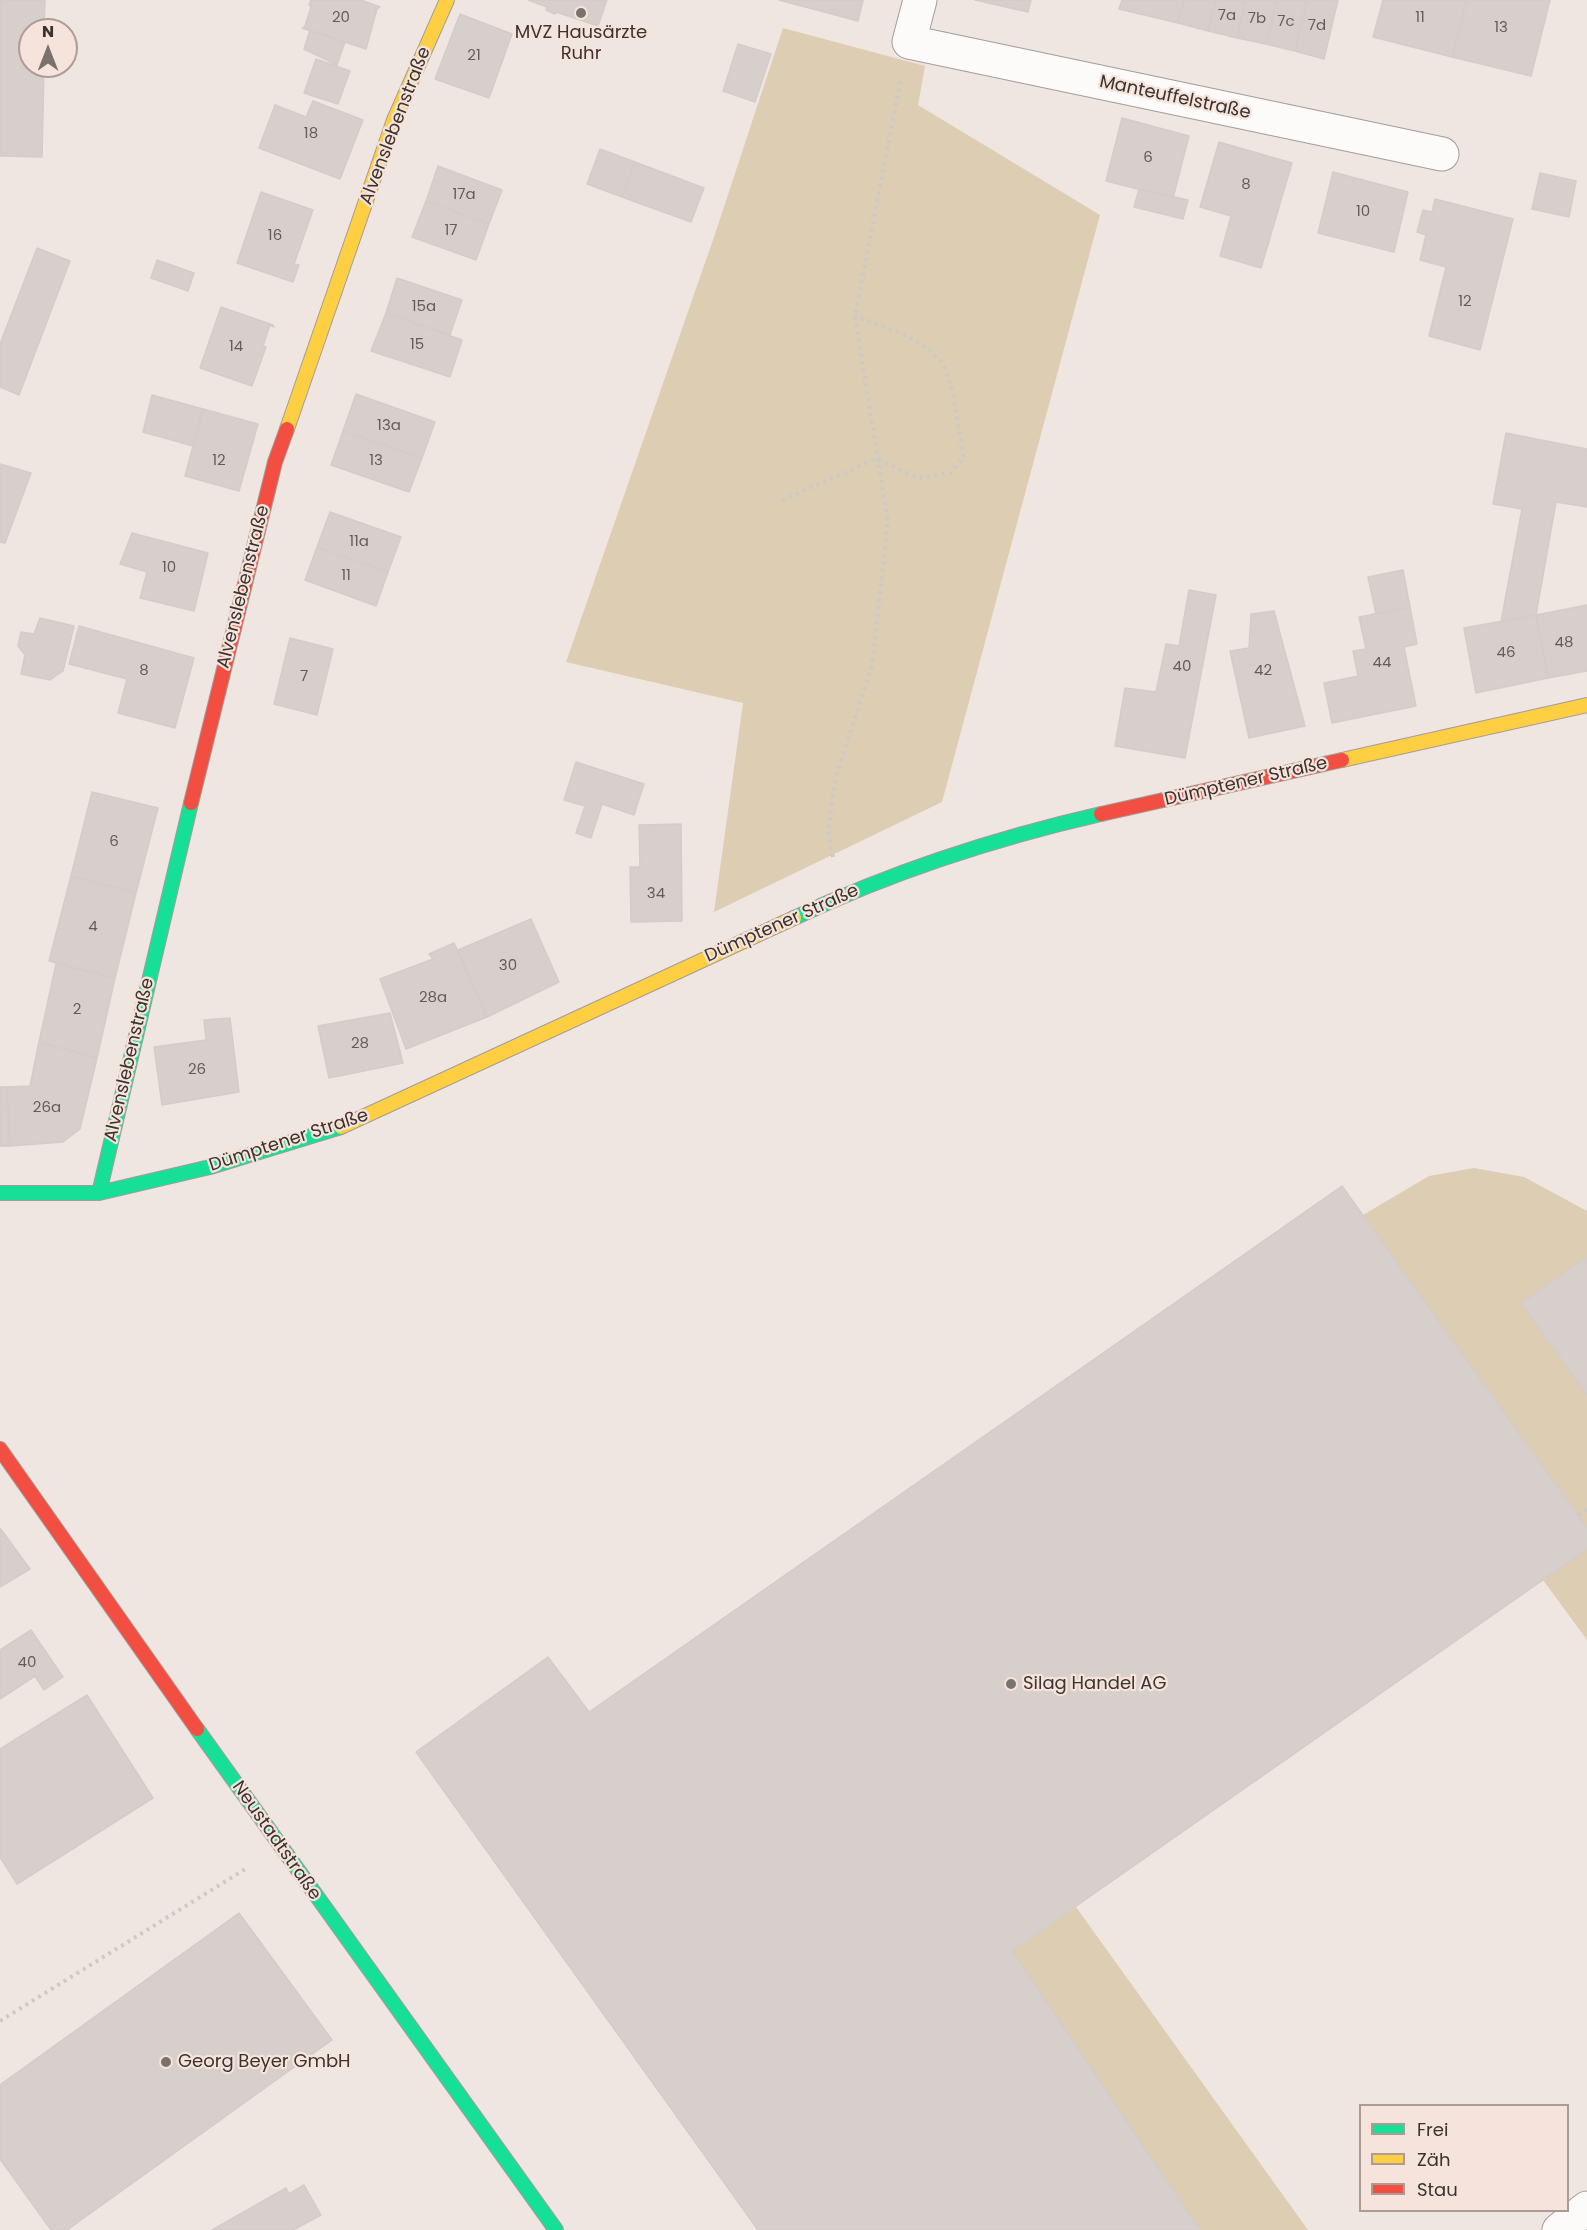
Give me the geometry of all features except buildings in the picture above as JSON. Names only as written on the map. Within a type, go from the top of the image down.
[{"type":"street","name":"Alvenslebenstraße","points":[[99,1193],[200,765],[275,462],[394,120],[447,0]]},
{"type":"street","points":[[909,42],[920,0]]},
{"type":"street","name":"Manteuffelstraße","points":[[909,42],[1442,154]]},
{"type":"street","name":"Dümptener Straße","points":[[15,1194],[99,1193],[210,1167],[353,1123],[840,896],[1018,833],[1587,705]]},
{"type":"street","points":[[0,1208],[15,1194]]},
{"type":"street","name":"Neustadtstraße","points":[[0,1449],[280,1847],[556,2230]]},
{"type":"street","points":[[1559,2230],[1587,2208]]},
{"type":"path","points":[[840,896],[828,831],[836,776],[872,664],[888,522],[876,459],[855,316],[909,42]]},
{"type":"path","points":[[782,500],[876,459],[919,478],[950,473],[964,457],[947,372],[927,347],[894,329],[855,316]]},
{"type":"path","points":[[1578,1515],[1587,1509]]},
{"type":"path","points":[[0,2021],[280,1847]]},
{"type":"shaded area","points":[[783,28],[925,66],[918,105],[1100,215],[942,802],[714,912],[743,703],[566,662],[714,237]]},
{"type":"shaded area","points":[[1474,1168],[1524,1177],[1587,1211],[1587,1528],[1363,1215],[1429,1176]]},
{"type":"shaded area","points":[[1587,1549],[1587,1640],[1543,1580]]},
{"type":"shaded area","points":[[1076,1907],[1308,2230],[1200,2230],[1012,1951]]},
{"type":"traffic: fast","points":[[99,1193],[191,803]]},
{"type":"traffic: fast","points":[[794,918],[831,901],[945,858],[984,845],[1101,814]]},
{"type":"traffic: fast","points":[[0,1193],[99,1193],[210,1167],[341,1127]]},
{"type":"traffic: fast","points":[[197,1729],[556,2230]]},
{"type":"traffic: slow","points":[[287,429],[394,120],[447,0]]},
{"type":"traffic: slow","points":[[1342,760],[1587,705]]},
{"type":"traffic: slow","points":[[341,1127],[794,918]]},
{"type":"traffic: jam","points":[[191,803],[275,462],[287,429]]},
{"type":"traffic: jam","points":[[1101,814],[1342,760]]},
{"type":"traffic: jam","points":[[0,1449],[197,1729]]},
{"type":"place","name":"MVZ Hausärzte Ruhr","points":[[581,13]]},
{"type":"place","name":"Silag Handel AG","points":[[1011,1684]]},
{"type":"place","name":"Georg Beyer GmbH","points":[[166,2062]]}]
